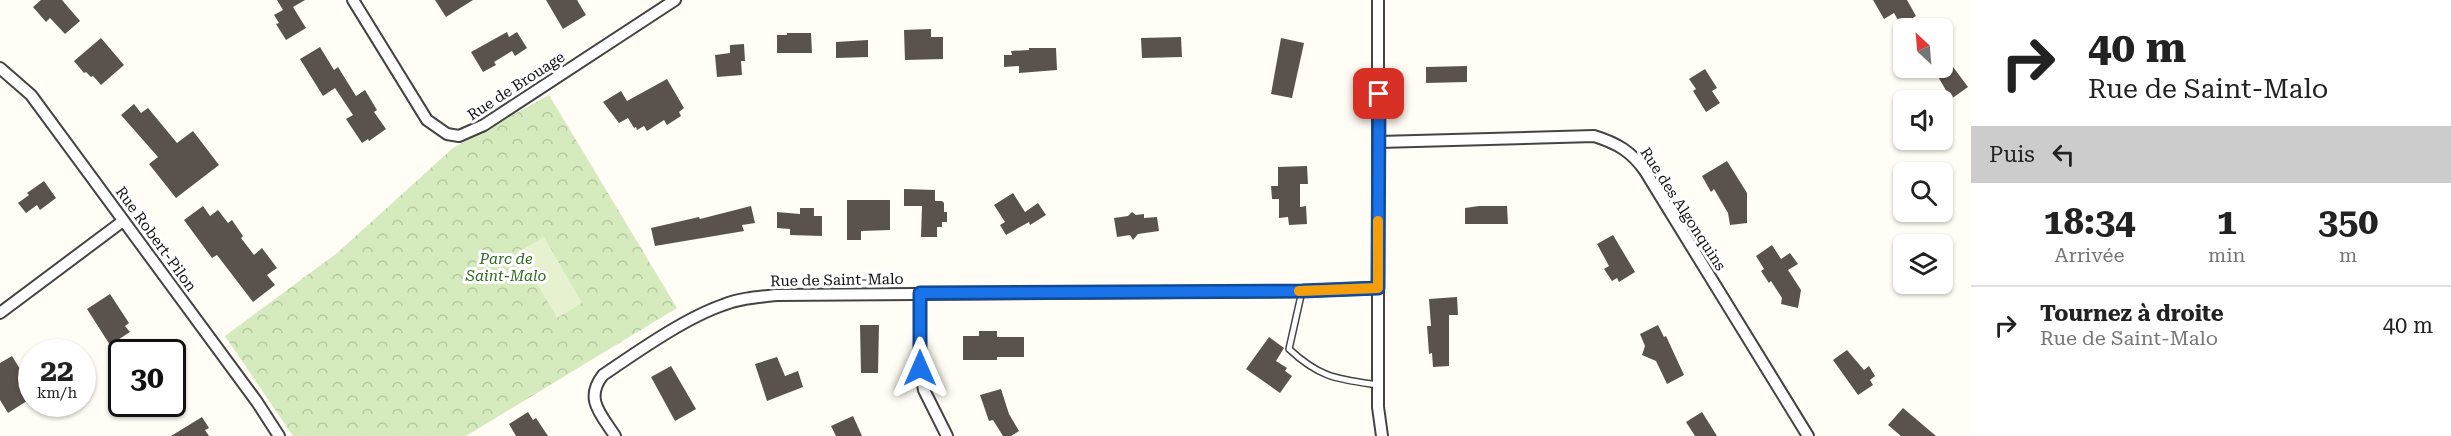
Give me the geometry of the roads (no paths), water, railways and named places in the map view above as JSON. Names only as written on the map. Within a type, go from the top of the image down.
[{"type":"street","name":"Rue de Brouage","points":[[353,0],[427,120],[447,134],[459,136],[484,125],[675,0]]},
{"type":"street","points":[[1378,0],[1378,407],[1382,436]]},
{"type":"street","name":"Rue Robert-Pilon","points":[[0,68],[30,95],[257,402],[279,436]]},
{"type":"street","name":"Rue des Algonquins","points":[[1379,141],[1594,136],[1625,149],[1645,171],[1808,436]]},
{"type":"street","points":[[0,314],[123,221]]},
{"type":"street","name":"Rue de Saint-Malo","points":[[615,436],[598,409],[593,396],[595,385],[603,375],[702,314],[736,301],[777,295],[1302,291],[1378,288]]},
{"type":"street","points":[[920,293],[920,368],[924,390],[947,436]]},
{"type":"lane","points":[[1302,291],[1289,349],[1309,367],[1335,379],[1378,385]]},
{"type":"park label","name":"Parc de Saint-Malo","points":[[506,268]]}]
